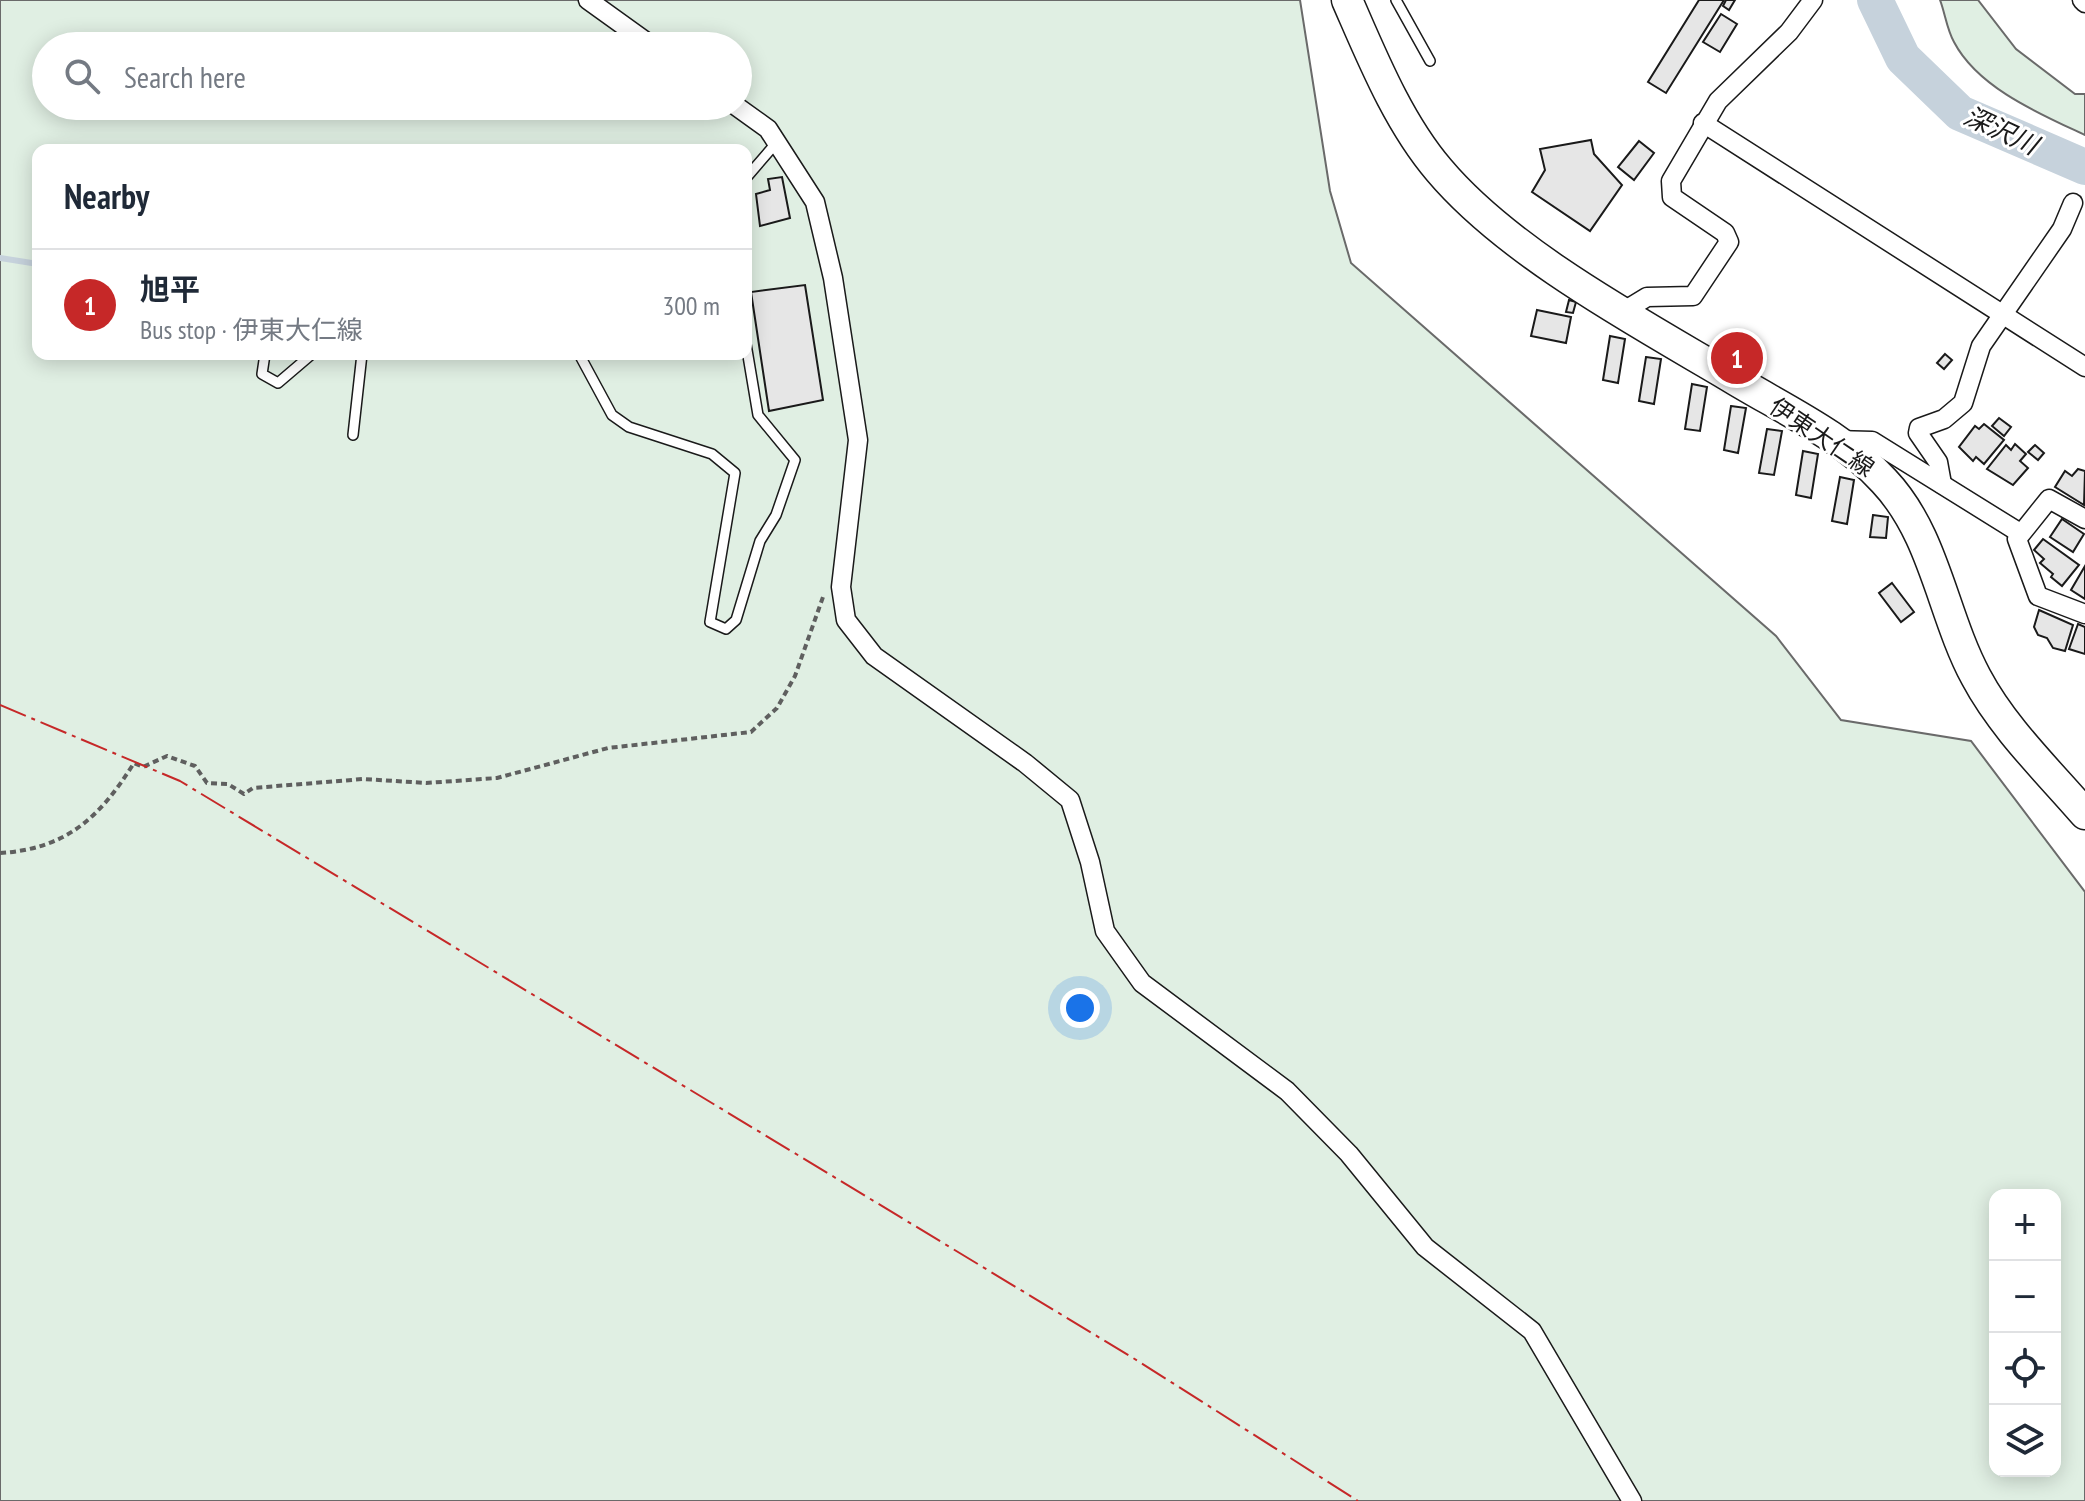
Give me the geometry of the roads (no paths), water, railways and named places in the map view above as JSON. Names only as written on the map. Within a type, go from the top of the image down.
[{"type":"main road","name":"伊東大仁線","points":[[1347,0],[1405,120],[1437,168],[1486,219],[1624,311],[1835,440],[1875,471],[1903,506],[1922,541],[1974,675],[2012,730],[2085,814]]},
{"type":"street","points":[[588,0],[633,32]]},
{"type":"street","points":[[1624,311],[1647,297],[1693,296],[1729,242],[1725,233],[1677,202],[1670,190],[1703,123],[1728,90],[1789,32],[1813,0]]},
{"type":"street","points":[[752,118],[768,129],[815,202],[833,278],[858,440],[841,587],[846,620],[874,656],[1025,763],[1070,800],[1090,862],[1105,931],[1142,983],[1287,1091],[1349,1154],[1425,1247],[1532,1331],[1632,1501]]},
{"type":"street","points":[[1703,123],[2085,367]]},
{"type":"street","points":[[1942,484],[1938,462],[1918,433],[1919,428],[1944,419],[1963,403],[1981,346],[2062,229],[2073,203]]},
{"type":"street","points":[[1835,440],[1872,441],[2020,533]]},
{"type":"street","points":[[2085,519],[2049,499],[2017,539],[2038,596],[2085,614]]},
{"type":"lane","points":[[1396,0],[1430,61]]},
{"type":"lane","points":[[752,171],[777,142]]},
{"type":"lane","points":[[264,360],[262,374],[278,383],[305,360]]},
{"type":"lane","points":[[353,435],[361,360]]},
{"type":"lane","points":[[582,360],[612,415],[629,427],[712,454],[735,473],[710,622],[726,629],[736,620],[760,541],[776,515],[795,460],[758,415],[749,360]]},
{"type":"waterway","name":"深沢川","points":[[1875,0],[1903,58],[1960,113],[2085,167]]},
{"type":"waterway","points":[[0,258],[32,263]]},
{"type":"place","name":"旭平","points":[[1737,358]]}]
